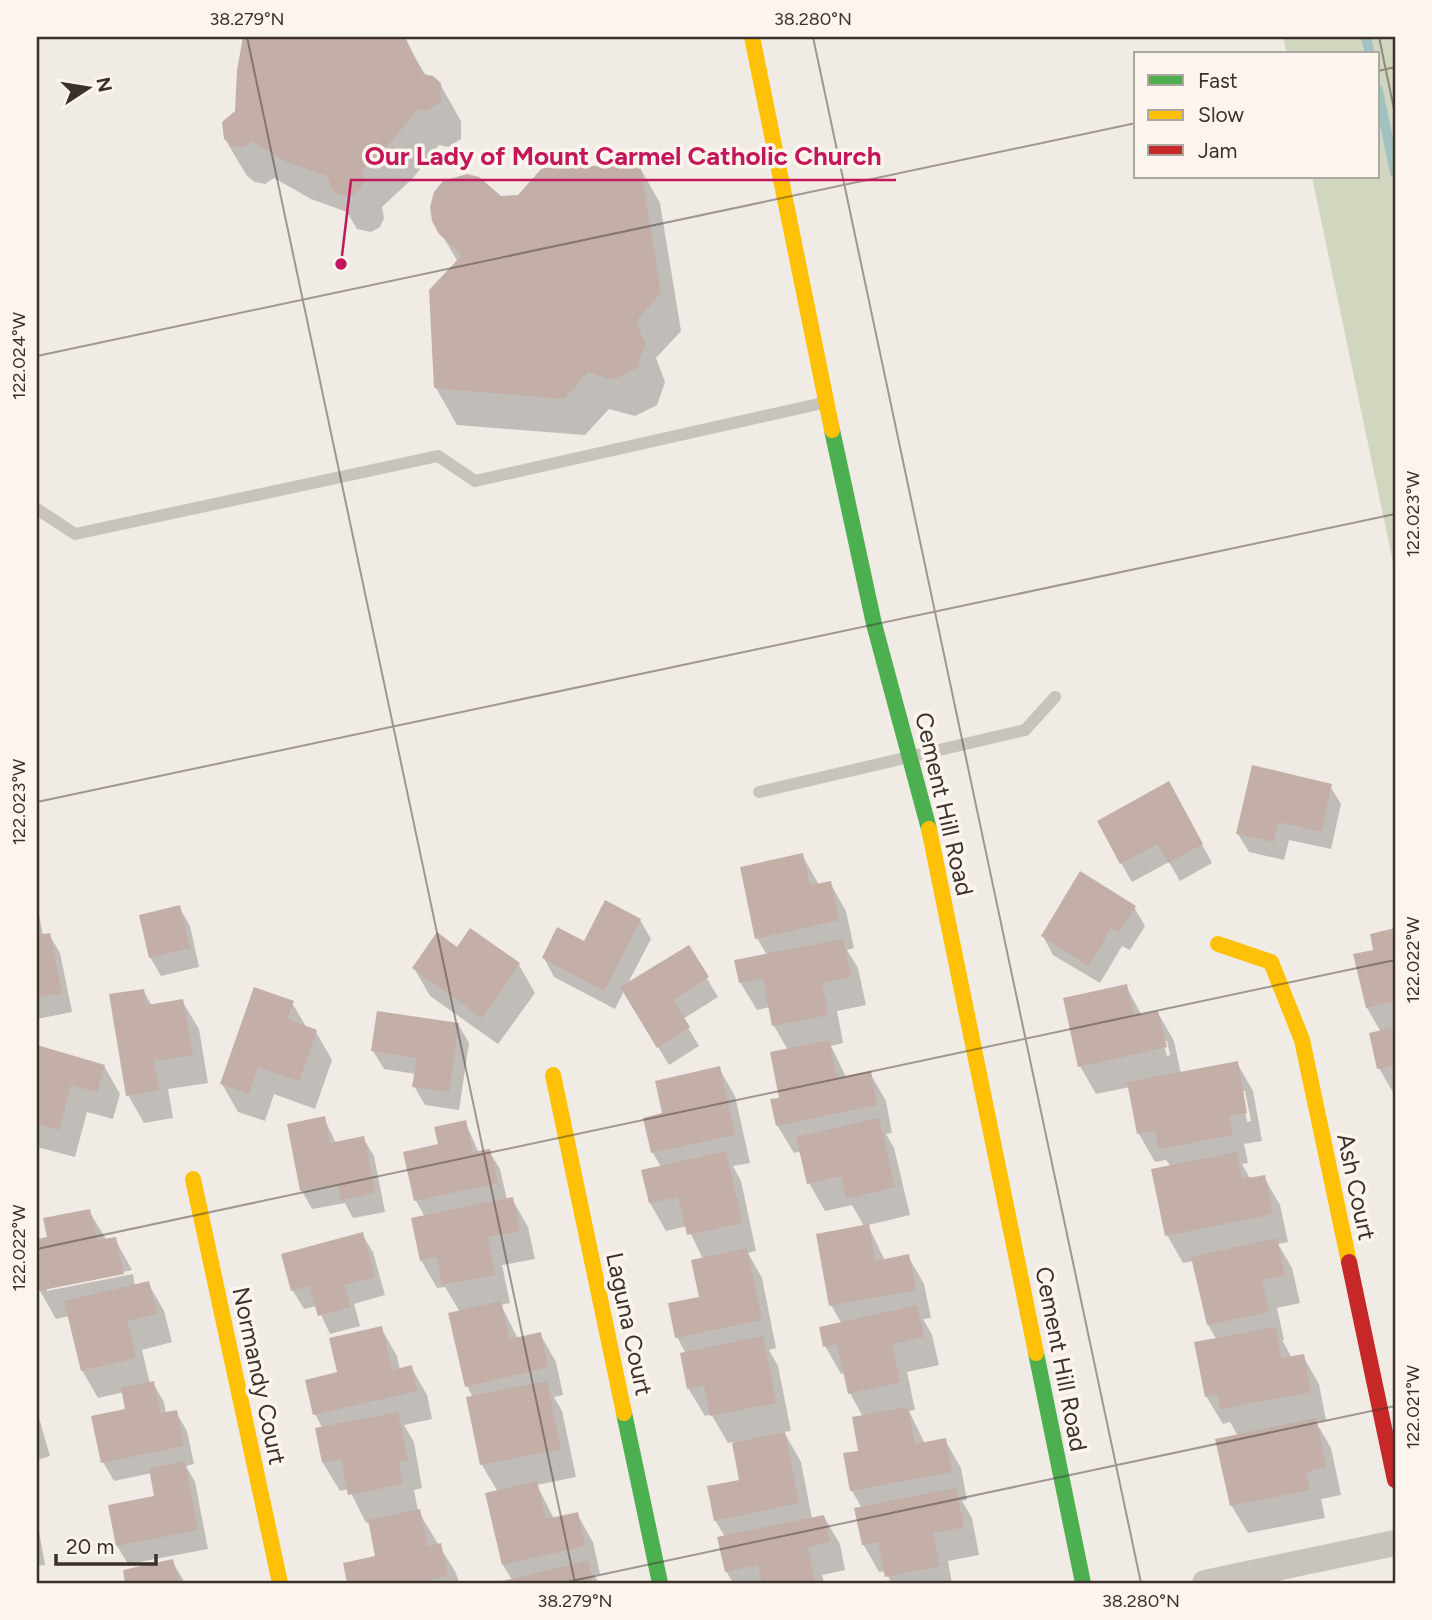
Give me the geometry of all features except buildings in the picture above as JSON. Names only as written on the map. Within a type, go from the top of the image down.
[{"type":"street","name":"Cement Hill Road","points":[[752,37],[874,624],[926,814],[1083,1583]]},
{"type":"street","name":"Ash Court","points":[[1218,944],[1271,962],[1302,1040],[1395,1480]]},
{"type":"street","name":"Laguna Court","points":[[553,1075],[660,1583]]},
{"type":"street","name":"Normandy Court","points":[[193,1179],[279,1583]]},
{"type":"street","points":[[1205,1583],[1395,1543]]},
{"type":"lane","points":[[37,509],[75,534],[438,456],[475,481],[827,402]]},
{"type":"lane","points":[[759,792],[1025,730],[1055,697]]},
{"type":"green space","points":[[1283,37],[1395,37],[1395,572],[1312,178],[1380,178],[1380,52],[1287,52]]},
{"type":"waterway","points":[[1366,37],[1370,52]]},
{"type":"waterway","points":[[1380,100],[1395,173]]},
{"type":"traffic: fast","points":[[832,430],[874,624],[929,829]]},
{"type":"traffic: fast","points":[[1036,1353],[1083,1583]]},
{"type":"traffic: fast","points":[[624,1413],[660,1583]]},
{"type":"traffic: slow","points":[[752,37],[832,430]]},
{"type":"traffic: slow","points":[[929,829],[1036,1353]]},
{"type":"traffic: slow","points":[[1218,944],[1271,962],[1302,1040],[1349,1262]]},
{"type":"traffic: slow","points":[[553,1075],[624,1413]]},
{"type":"traffic: slow","points":[[193,1179],[280,1583]]},
{"type":"traffic: jam","points":[[1349,1262],[1395,1480]]},
{"type":"place","name":"Our Lady of Mount Carmel Catholic Church","points":[[341,264]]}]
